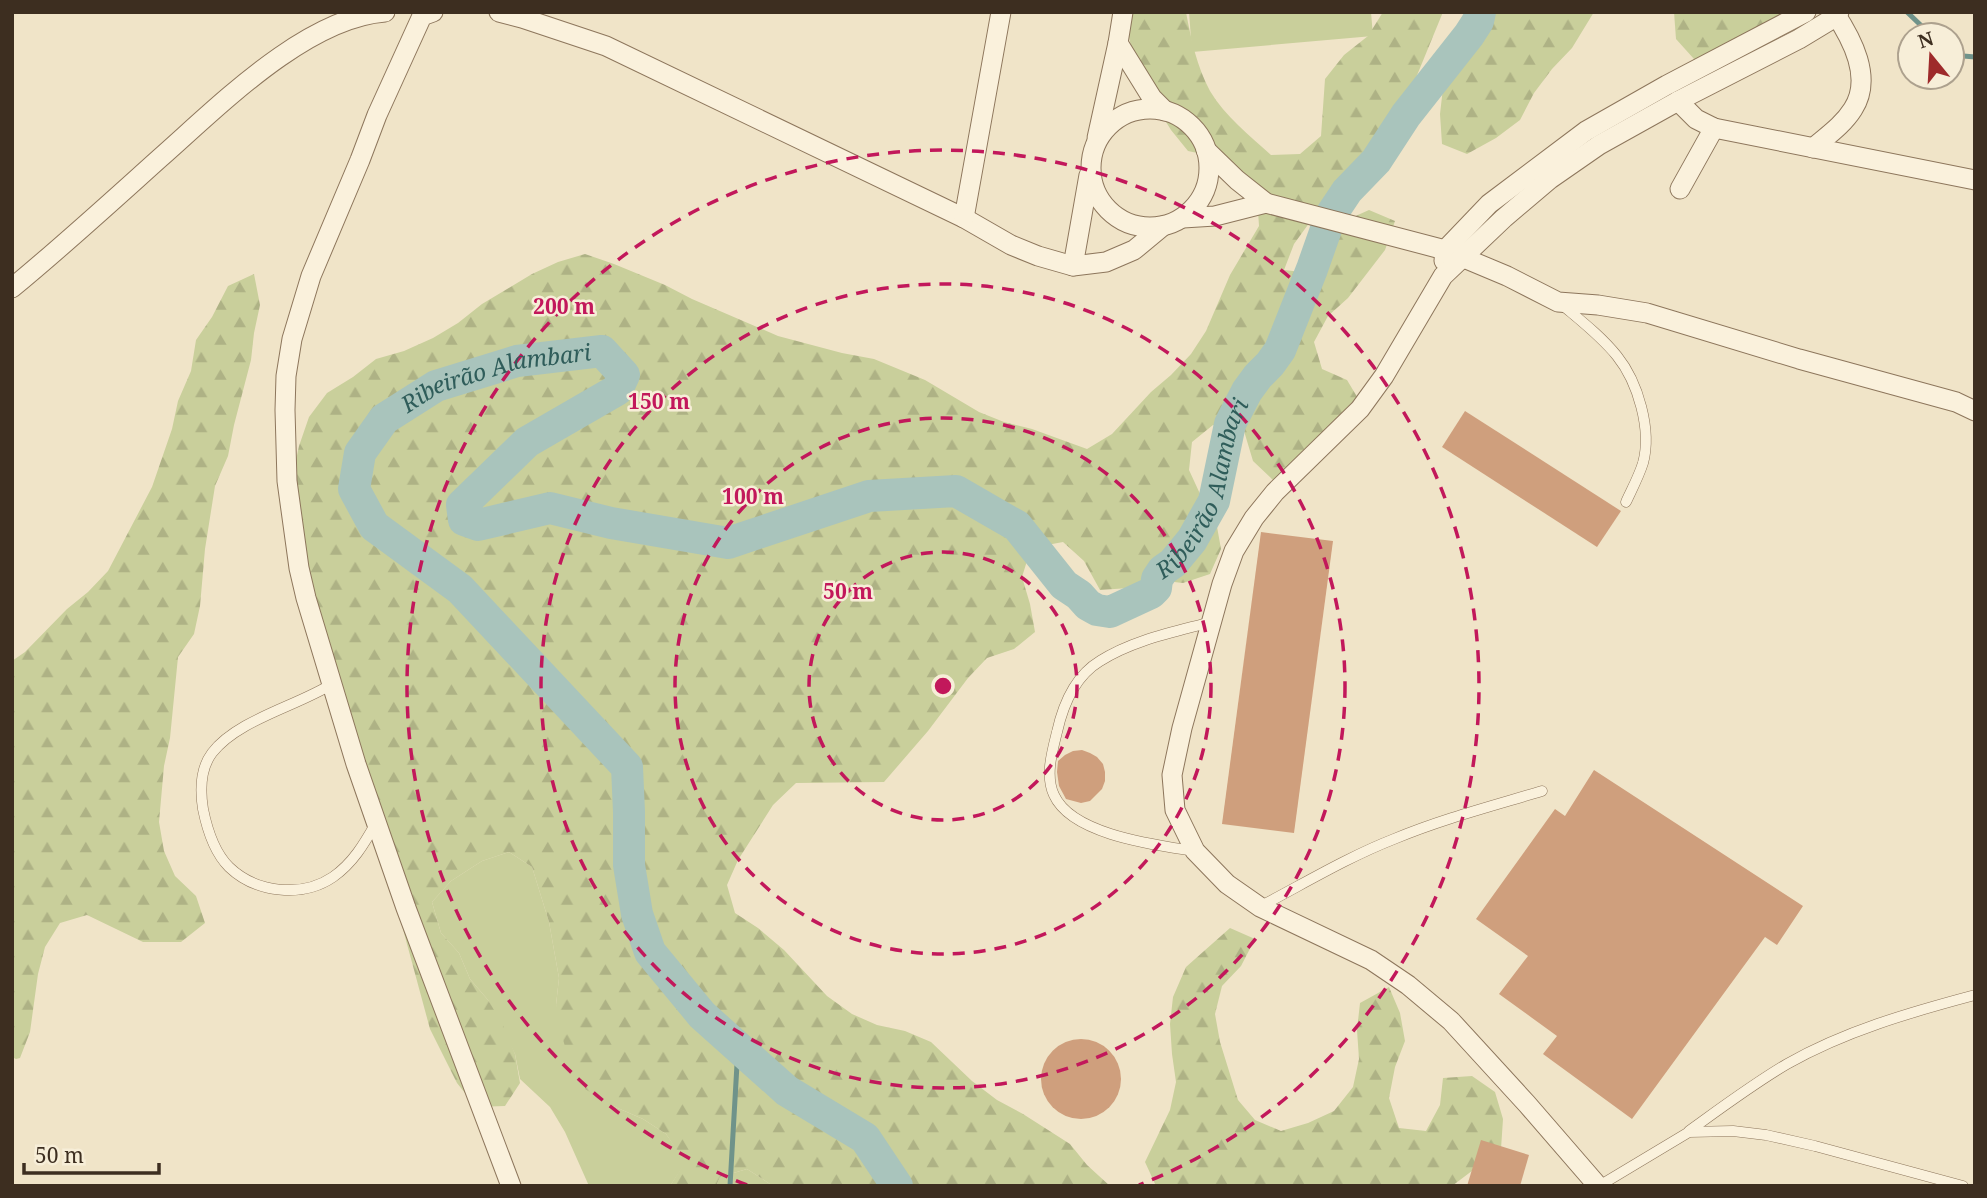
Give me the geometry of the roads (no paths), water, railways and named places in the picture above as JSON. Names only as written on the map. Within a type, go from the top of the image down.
[{"type":"street","points":[[12,288],[280,56],[343,23],[385,12]]},
{"type":"street","points":[[499,12],[606,46],[964,218],[1011,246],[1073,266],[1106,262],[1134,250],[1163,226],[1182,218],[1197,205],[1206,188],[1209,169],[1206,150],[1197,132],[1183,119],[1165,111],[1148,109],[1117,119],[1104,130],[1096,144]]},
{"type":"street","points":[[964,218],[1002,12]]},
{"type":"street","points":[[1073,266],[1090,167],[1123,12]]},
{"type":"street","points":[[1598,1186],[1451,1021],[1408,985],[1371,960],[1260,906],[1227,884],[1195,851],[1175,810],[1172,775],[1211,622],[1234,551],[1254,518],[1275,492],[1360,409],[1384,376],[1443,276],[1453,253],[1489,204],[1586,131],[1806,12]]},
{"type":"street","points":[[421,14],[311,276],[292,339],[286,376],[286,470],[293,531],[306,598],[356,764],[406,908],[512,1186]]},
{"type":"street","points":[[1453,253],[1599,145],[1799,39],[1837,14],[1859,65],[1860,95],[1838,127],[1813,148]]},
{"type":"street","points":[[1118,43],[1152,98],[1165,111]]},
{"type":"street","points":[[1678,101],[1696,119],[1714,128],[1975,180]]},
{"type":"street","points":[[1680,189],[1714,128]]},
{"type":"street","points":[[1206,150],[1237,180],[1273,206],[1453,253],[1507,275],[1558,302],[1647,313],[1799,359],[1956,402],[1975,411]]},
{"type":"street","points":[[1090,167],[1094,188],[1105,207],[1121,221],[1142,227],[1163,226]]},
{"type":"street","points":[[1182,218],[1214,216],[1273,206]]},
{"type":"lane","points":[[1558,302],[1618,357],[1634,387],[1642,410],[1647,438],[1643,462],[1626,502]]},
{"type":"lane","points":[[1195,851],[1102,831],[1072,816],[1054,796],[1049,775],[1062,712],[1078,681],[1098,661],[1132,645],[1211,622]]},
{"type":"lane","points":[[332,684],[317,694],[229,736],[212,754],[202,772],[201,797],[205,820],[216,848],[228,866],[246,879],[268,888],[290,891],[312,887],[332,878],[362,847],[377,823]]},
{"type":"lane","points":[[1260,906],[1392,839],[1444,820],[1542,791]]},
{"type":"lane","points":[[1598,1186],[1689,1132],[1788,1064],[1846,1036],[1913,1012],[1975,995]]},
{"type":"lane","points":[[1689,1132],[1733,1131],[1766,1135],[1964,1186]]},
{"type":"waterway","name":"Ribeirão Alambari","points":[[897,1186],[865,1138],[787,1091],[702,1015],[650,952],[637,914],[629,865],[627,767],[460,589],[374,526],[354,489],[360,453],[384,419],[436,386],[517,361],[602,351],[624,375],[617,390],[527,442],[462,505],[464,520],[478,525],[550,508],[611,523],[728,543],[869,496],[956,491],[1017,526],[1064,585],[1088,605],[1110,612],[1151,593],[1156,588],[1157,579],[1163,570],[1173,563],[1192,540],[1214,501],[1230,424],[1247,391],[1280,350],[1331,215],[1347,191],[1376,161],[1406,115],[1469,35],[1480,12]]},
{"type":"waterway","points":[[1907,12],[1916,21]]},
{"type":"waterway","points":[[1966,56],[1975,57]]},
{"type":"waterway","points":[[730,1186],[738,1047]]}]
